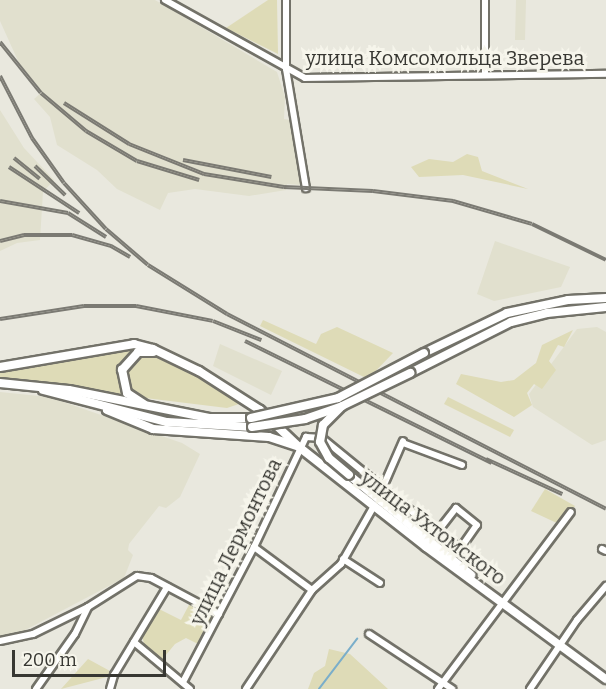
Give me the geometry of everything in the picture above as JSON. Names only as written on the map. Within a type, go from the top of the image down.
[{"type":"main road","points":[[0,383],[69,390],[156,410],[209,418],[251,418],[338,398],[507,313],[559,301],[606,298]]},
{"type":"main road","points":[[24,385],[167,422],[252,427],[305,419],[342,406],[511,322],[547,313],[606,307]]},
{"type":"main road","name":"улица Ухтомского","points":[[0,367],[134,344],[163,354],[244,398],[299,447],[374,506],[606,680]]},
{"type":"main road","points":[[156,410],[127,393],[122,370],[138,352],[163,354]]},
{"type":"main road","points":[[92,403],[153,429],[269,437],[299,447]]},
{"type":"main road","points":[[342,406],[323,426],[320,442],[329,458],[463,566],[480,585]]},
{"type":"street","name":"улица Комсомольца Зверева","points":[[165,0],[305,78],[606,74]]},
{"type":"street","points":[[286,0],[286,69],[306,188]]},
{"type":"street","points":[[485,0],[485,75]]},
{"type":"street","points":[[299,447],[309,435],[322,438],[437,532],[460,549],[477,525],[456,508],[437,532]]},
{"type":"street","points":[[383,488],[403,442],[462,465]]},
{"type":"street","name":"улица Лермонтова","points":[[183,682],[254,547],[299,447]]},
{"type":"street","points":[[246,689],[312,590],[344,559],[374,506]]},
{"type":"street","points":[[438,689],[441,682],[571,512]]},
{"type":"street","points":[[254,547],[312,590]]},
{"type":"street","points":[[344,559],[380,583]]},
{"type":"street","points":[[0,641],[33,634],[88,607],[137,576],[151,578],[219,614]]},
{"type":"street","points":[[530,689],[606,586]]},
{"type":"street","points":[[110,689],[134,642],[167,587]]},
{"type":"street","points":[[36,689],[75,634],[88,607]]},
{"type":"street","points":[[369,634],[452,689]]},
{"type":"street","points":[[134,642],[190,689]]},
{"type":"shaded area","points":[[0,0],[155,0],[277,72],[285,97],[284,119],[291,120],[301,185],[287,184],[286,190],[249,196],[195,189],[168,193],[160,210],[117,189],[97,170],[57,145],[50,117],[34,99],[42,92],[19,63],[0,21]]},
{"type":"shaded area","points":[[268,0],[277,0],[278,54],[226,28]]},
{"type":"shaded area","points":[[516,0],[526,0],[525,40],[515,40]]},
{"type":"shaded area","points":[[0,110],[24,148],[54,180],[43,192],[40,240],[17,243],[0,251]]},
{"type":"shaded area","points":[[467,154],[478,157],[482,171],[528,189],[463,175],[419,177],[411,167],[429,159],[453,162]]},
{"type":"shaded area","points":[[495,241],[570,267],[561,287],[494,301],[477,294]]},
{"type":"shaded area","points":[[606,301],[530,313],[433,353],[497,321],[530,311]]},
{"type":"shaded area","points":[[263,320],[316,344],[321,334],[337,327],[393,353],[368,379],[260,326]]},
{"type":"shaded area","points":[[597,327],[606,332],[606,440],[592,445],[533,407],[529,394],[577,329]]},
{"type":"shaded area","points":[[573,330],[564,347],[558,345],[549,361],[556,370],[542,389],[534,384],[527,393],[532,405],[514,417],[456,384],[461,374],[501,382],[514,380],[536,363],[542,345]]},
{"type":"shaded area","points":[[220,344],[282,371],[271,395],[213,366]]},
{"type":"shaded area","points":[[121,348],[139,348],[123,360],[118,375],[120,386],[131,401],[56,383],[0,377],[0,371]]},
{"type":"shaded area","points":[[146,354],[178,365],[242,403],[227,408],[137,397],[124,381],[127,365]]},
{"type":"shaded area","points":[[0,392],[49,397],[182,443],[200,454],[180,497],[166,508],[159,506],[129,544],[128,550],[133,555],[124,578],[12,637],[0,638]]},
{"type":"shaded area","points":[[448,397],[514,430],[510,437],[444,404]]},
{"type":"shaded area","points":[[545,489],[575,506],[561,525],[531,511]]},
{"type":"shaded area","points":[[190,603],[213,616],[198,644],[186,638],[175,644],[161,661],[144,644],[142,635],[159,609],[181,620]]},
{"type":"shaded area","points":[[329,649],[350,654],[388,689],[308,689],[314,673],[325,666]]},
{"type":"shaded area","points":[[88,659],[110,671],[107,677],[61,689]]},
{"type":"waterway","points":[[319,689],[357,639]]},
{"type":"railway","points":[[0,42],[41,93],[86,131],[137,161],[199,180]]},
{"type":"railway","points":[[0,76],[32,138],[64,183],[106,229],[148,265],[227,314],[606,509]]},
{"type":"railway","points":[[64,103],[129,144],[204,174],[284,187],[373,191],[453,201],[532,224],[606,260]]},
{"type":"railway","points":[[14,158],[40,179]]},
{"type":"railway","points":[[183,160],[271,177]]},
{"type":"railway","points":[[35,166],[65,195]]},
{"type":"railway","points":[[9,167],[79,213]]},
{"type":"railway","points":[[0,201],[68,213],[106,237]]},
{"type":"railway","points":[[0,241],[24,235],[72,235],[111,246],[130,257]]},
{"type":"railway","points":[[0,319],[84,306],[136,306],[213,321],[261,340]]},
{"type":"railway","points":[[245,341],[492,463]]},
{"type":"railway","points":[[486,459],[562,494]]}]
